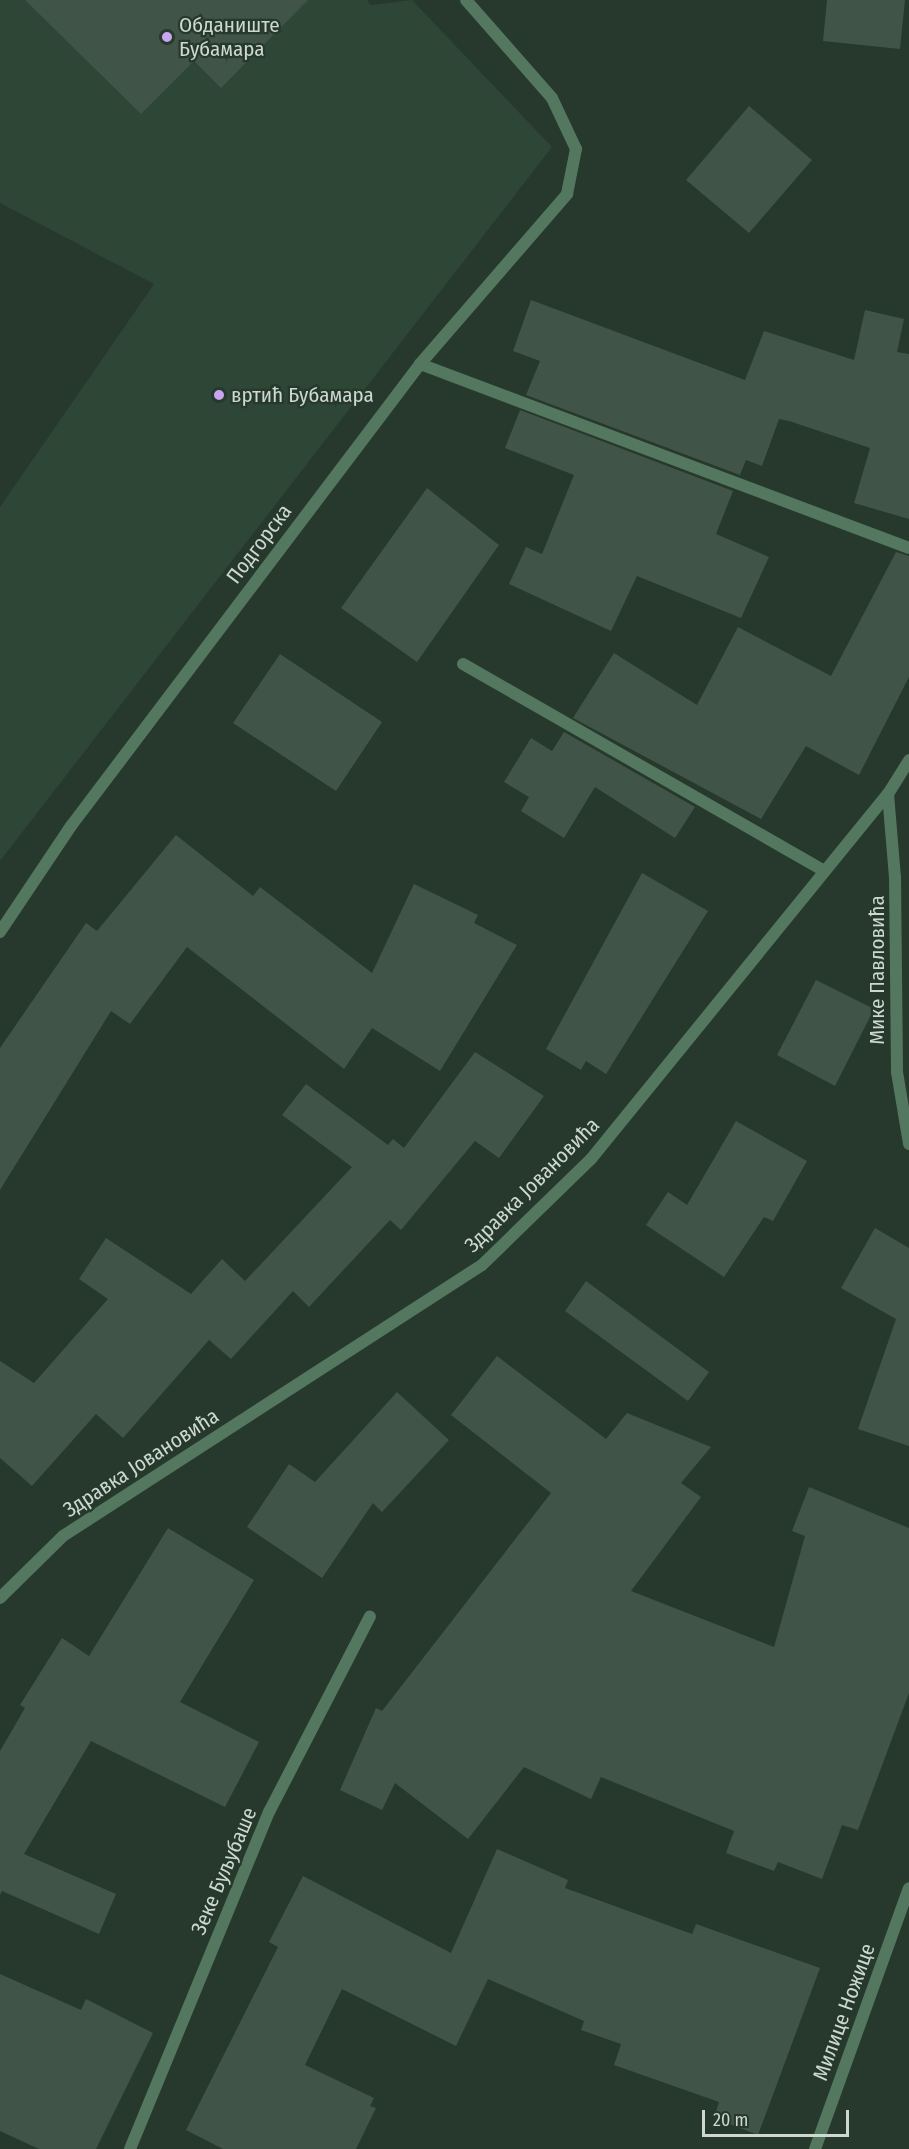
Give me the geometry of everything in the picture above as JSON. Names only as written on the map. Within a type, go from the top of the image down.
[{"type":"street","name":"Подгорска","points":[[0,932],[71,826],[420,364],[567,195],[576,149],[552,98],[466,0]]},
{"type":"street","points":[[420,364],[909,548]]},
{"type":"street","points":[[464,664],[822,870]]},
{"type":"street","name":"Здравка Јовановића","points":[[0,1598],[63,1536],[482,1265],[591,1159],[822,870],[888,794],[909,760]]},
{"type":"street","name":"Мике Павловића","points":[[888,794],[895,877],[897,1072],[909,1144]]},
{"type":"street","name":"Зеке Буљубаше","points":[[130,2149],[269,1812],[370,1616]]},
{"type":"street","name":"Милице Ножице","points":[[816,2149],[909,1888]]},
{"type":"shaded area","name":"вртић Бубамара","points":[[0,0],[367,0],[371,5],[412,0],[552,147],[0,861],[0,507],[154,284],[0,203]]},
{"type":"building","name":"Обданиште Бубамара","points":[[25,0],[308,0],[221,88],[194,61],[141,114]]},
{"type":"building","points":[[827,0],[905,0],[900,49],[823,41]]},
{"type":"building","points":[[749,106],[812,160],[749,233],[686,180]]},
{"type":"building","points":[[531,300],[745,380],[764,331],[854,360],[865,310],[904,319],[897,352],[909,354],[909,519],[854,503],[870,448],[789,421],[779,419],[762,466],[746,460],[740,475],[526,395],[540,361],[513,351]]},
{"type":"building","points":[[520,410],[733,491],[716,534],[769,557],[741,618],[637,576],[611,631],[509,584],[526,547],[542,554],[574,475],[505,448]]},
{"type":"building","points":[[427,488],[499,545],[417,662],[341,608]]},
{"type":"building","points":[[896,552],[909,556],[909,677],[859,775],[806,746],[761,819],[573,718],[614,653],[697,705],[738,627],[831,676]]},
{"type":"building","points":[[280,654],[382,722],[336,791],[233,723]]},
{"type":"building","points":[[564,732],[695,807],[675,838],[595,787],[564,838],[521,811],[529,797],[504,782],[531,738],[552,751]]},
{"type":"building","points":[[176,835],[253,896],[260,887],[372,973],[414,884],[478,915],[474,923],[517,945],[440,1071],[372,1028],[344,1069],[187,947],[130,1024],[111,1011],[0,1190],[0,1048],[86,923],[97,931]]},
{"type":"building","points":[[642,873],[708,911],[606,1074],[586,1061],[581,1070],[546,1049]]},
{"type":"building","points":[[816,980],[874,1009],[835,1086],[777,1055]]},
{"type":"building","points":[[475,1052],[544,1096],[499,1158],[475,1141],[401,1230],[390,1220],[309,1307],[293,1291],[231,1359],[209,1340],[123,1438],[96,1414],[32,1486],[0,1458],[0,1361],[34,1383],[108,1299],[79,1279],[106,1238],[191,1294],[222,1259],[245,1281],[352,1167],[282,1115],[306,1084],[388,1145],[393,1139],[404,1148]]},
{"type":"building","points":[[736,1121],[807,1161],[773,1221],[764,1217],[724,1277],[646,1225],[668,1192],[687,1205]]},
{"type":"building","points":[[875,1228],[909,1248],[909,1446],[858,1429],[896,1319],[841,1288]]},
{"type":"building","points":[[586,1281],[709,1372],[688,1401],[565,1311]]},
{"type":"building","points":[[497,1356],[606,1439],[627,1413],[711,1447],[681,1483],[701,1497],[631,1591],[774,1647],[805,1536],[792,1531],[809,1487],[909,1528],[909,1693],[858,1830],[842,1825],[822,1879],[778,1862],[774,1871],[726,1853],[734,1831],[601,1777],[591,1799],[524,1767],[468,1839],[395,1783],[382,1810],[340,1790],[376,1708],[382,1711],[551,1493],[451,1415]]},
{"type":"building","points":[[397,1392],[449,1440],[382,1512],[373,1503],[322,1578],[247,1527],[289,1464],[315,1482]]},
{"type":"building","points":[[168,1528],[254,1580],[180,1702],[259,1742],[225,1807],[91,1741],[24,1854],[116,1894],[99,1934],[2,1891],[0,1895],[0,1751],[25,1708],[20,1705],[62,1638],[89,1656]]},
{"type":"building","points":[[497,1849],[568,1880],[565,1888],[692,1934],[696,1924],[820,1968],[758,2135],[714,2118],[719,2102],[614,2065],[621,2044],[581,2030],[584,2021],[488,1979],[456,2046],[342,1989],[305,2065],[374,2098],[370,2106],[376,2108],[356,2149],[223,2149],[186,2130],[278,1947],[269,1942],[303,1876],[451,1953]]},
{"type":"building","points":[[0,1974],[81,2010],[86,1999],[153,2033],[96,2149],[39,2149],[0,2131]]},
{"type":"place","name":"Обданиште Бубамара","points":[[167,37]]},
{"type":"place","name":"вртић Бубамара","points":[[219,395]]}]
